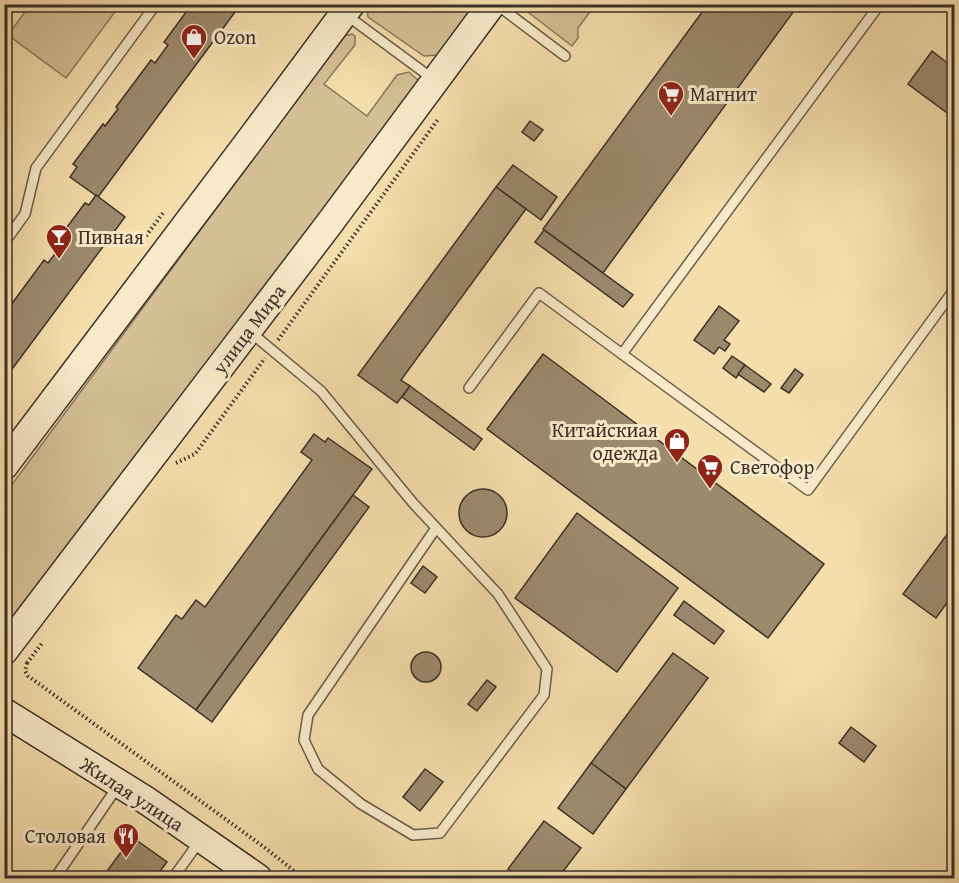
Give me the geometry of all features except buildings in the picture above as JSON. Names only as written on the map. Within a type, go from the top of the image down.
[{"type":"main road","name":"улица Мира","points":[[12,655],[248,330],[494,4]]},
{"type":"main road","points":[[4,466],[347,9]]},
{"type":"main road","name":"Жилая улица","points":[[4,712],[119,784],[258,879]]},
{"type":"lane","points":[[4,243],[25,214],[36,168],[156,4]]},
{"type":"lane","points":[[494,4],[565,56]]},
{"type":"lane","points":[[622,354],[880,4]]},
{"type":"lane","points":[[347,9],[435,81]]},
{"type":"lane","points":[[469,388],[539,292],[808,490],[954,290]]},
{"type":"lane","points":[[248,330],[321,391],[413,503],[498,594],[547,669],[544,695],[440,833],[413,835],[360,804],[318,769],[304,740],[308,715],[436,528]]},
{"type":"lane","points":[[55,879],[119,784]]},
{"type":"lane","points":[[172,879],[201,839]]},
{"type":"path","points":[[12,655],[27,663],[28,676],[264,847],[303,879]]},
{"type":"shaded area","points":[[368,4],[476,5],[438,55],[424,56],[368,17]]},
{"type":"shaded area","points":[[526,4],[595,5],[578,28],[578,38],[572,46],[524,9]]},
{"type":"shaded area","points":[[30,5],[120,5],[66,78],[8,35]]},
{"type":"shaded area","points":[[352,34],[355,36],[355,45],[324,84],[367,116],[397,75],[409,72],[419,81],[420,90],[5,634],[5,494],[344,36]]},
{"type":"place","name":"Ozon","points":[[194,60]]},
{"type":"place","name":"Магнит","points":[[671,117]]},
{"type":"place","name":"Пивная","points":[[59,260]]},
{"type":"place","name":"Китайскиая одежда","points":[[677,464]]},
{"type":"place","name":"Светофор","points":[[710,490]]},
{"type":"place","name":"Столовая","points":[[126,859]]}]
